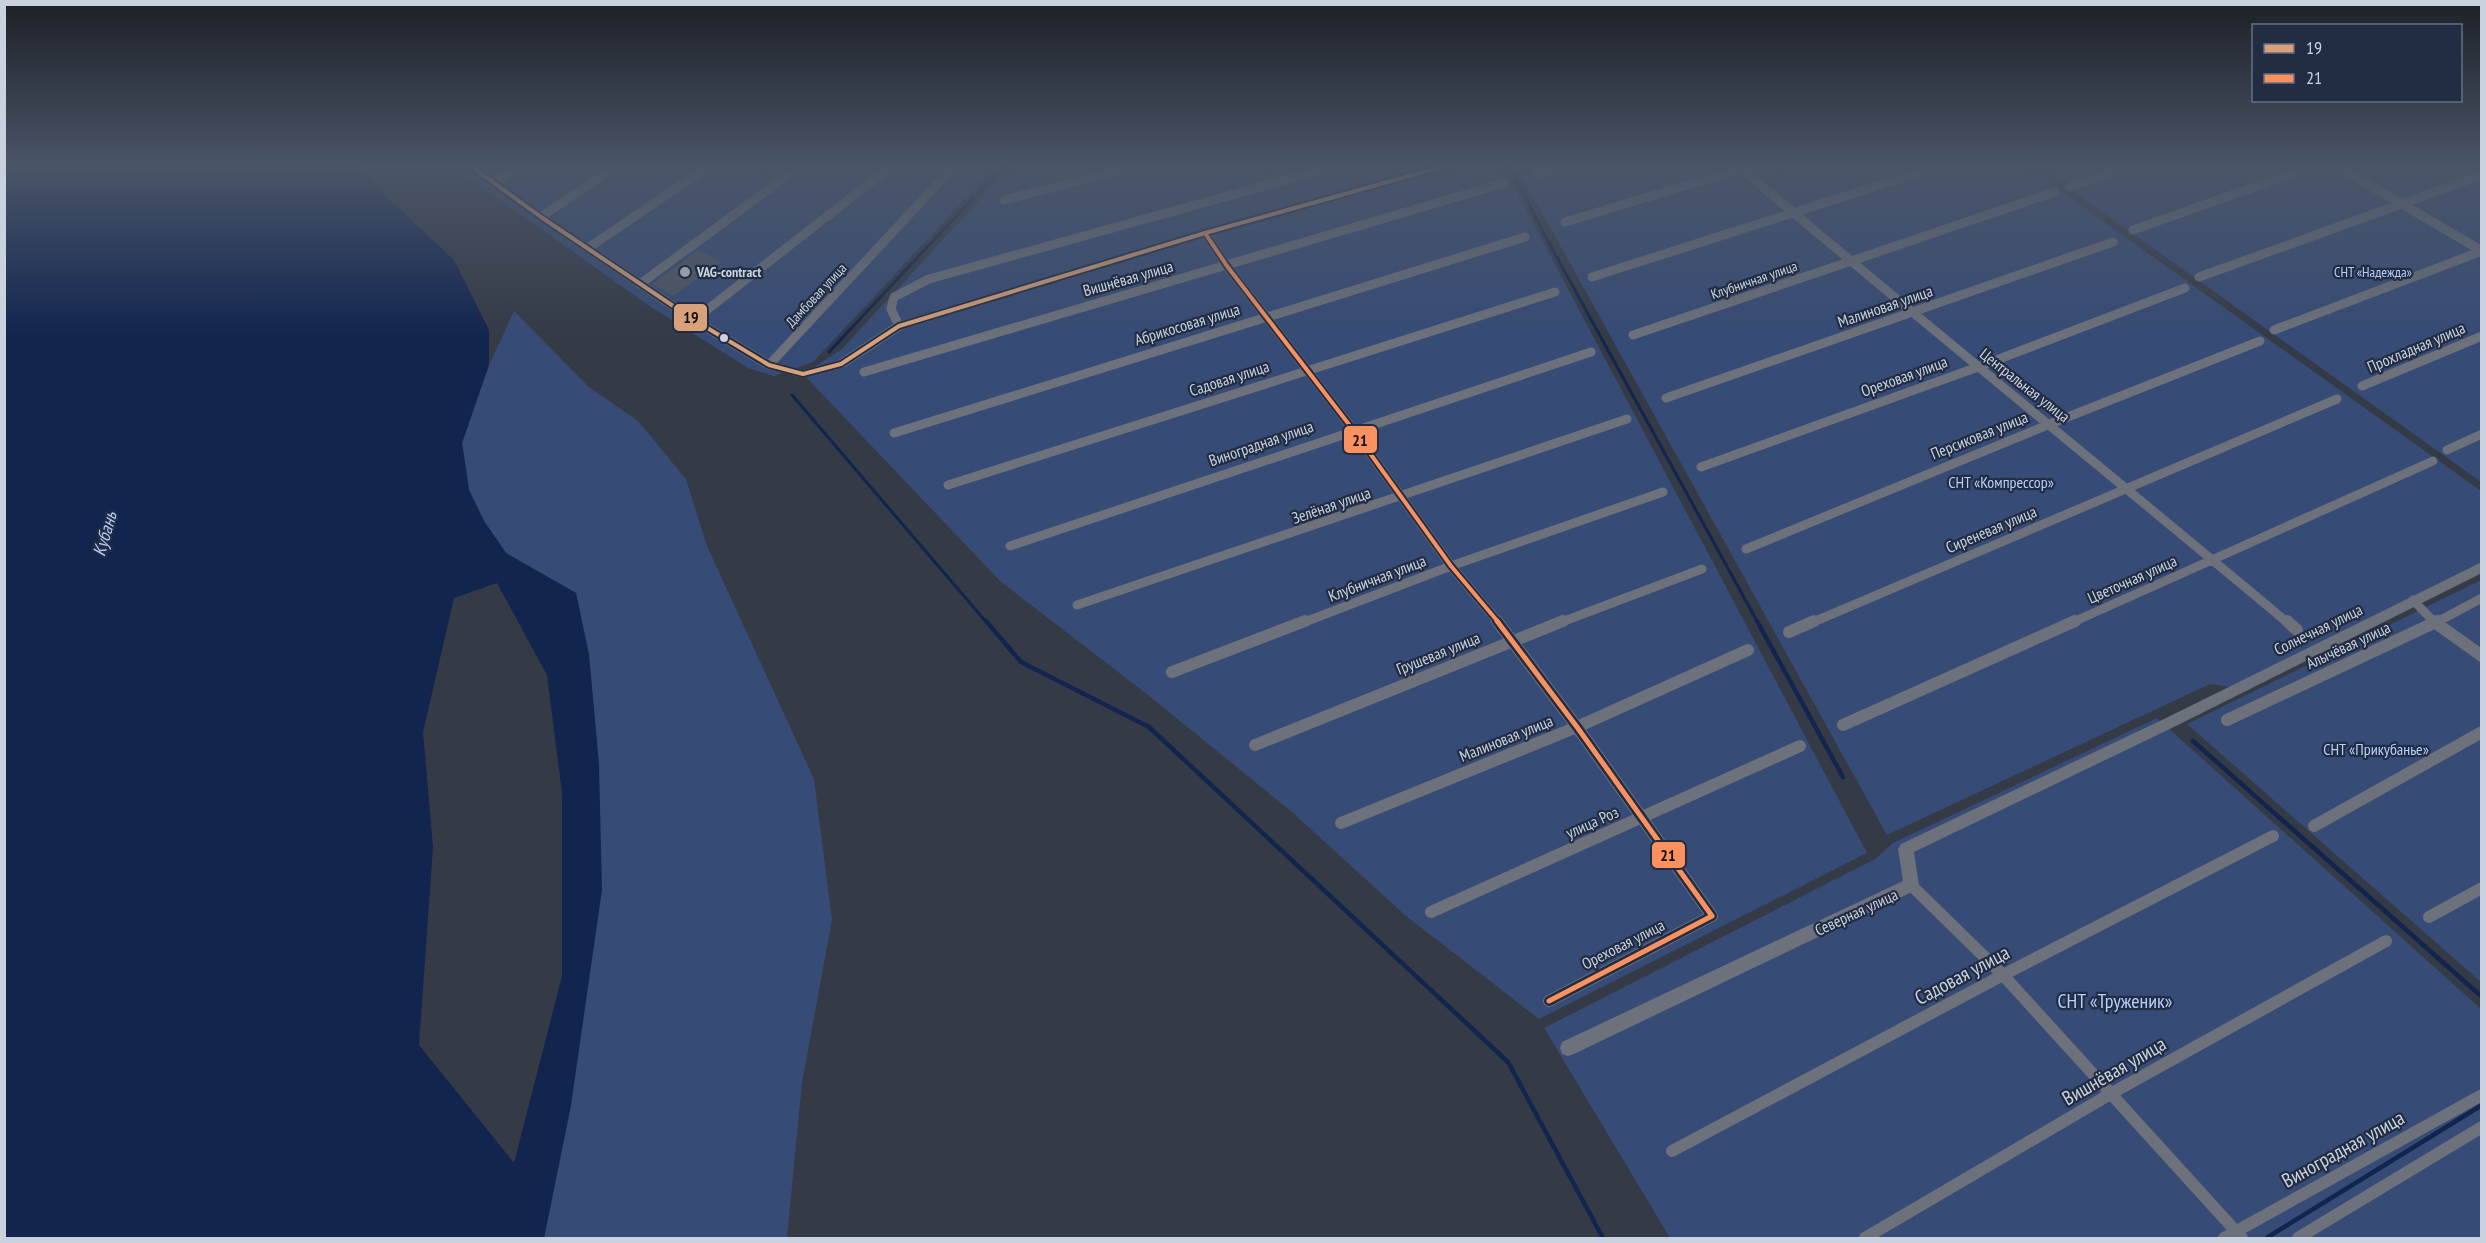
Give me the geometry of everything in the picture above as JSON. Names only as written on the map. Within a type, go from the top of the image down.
[{"type":"street","points":[[549,222],[694,320],[769,365],[802,374],[841,364],[899,326],[1244,222]]},
{"type":"street","points":[[588,248],[626,222]]},
{"type":"street","points":[[640,284],[724,222]]},
{"type":"street","points":[[694,320],[820,222]]},
{"type":"street","name":"Дамбовая улица","points":[[769,365],[902,222]]},
{"type":"street","points":[[899,326],[891,309],[894,297],[929,279],[1134,222]]},
{"type":"street","name":"Вишнёвая улица","points":[[864,372],[1374,222]]},
{"type":"street","points":[[1592,277],[1765,222]]},
{"type":"street","name":"Центральная улица","points":[[1803,222],[1912,314],[2214,559],[2296,630]]},
{"type":"street","name":"Клубничная улица","points":[[1633,335],[1967,222]]},
{"type":"street","points":[[2133,230],[2156,222]]},
{"type":"street","points":[[2199,278],[2354,222]]},
{"type":"street","points":[[2434,222],[2481,251]]},
{"type":"street","points":[[1205,233],[1306,371],[1354,431],[1451,566],[1513,640],[1643,818]]},
{"type":"street","name":"Абрикосовая улица","points":[[894,433],[1525,237]]},
{"type":"street","name":"Малиновая улица","points":[[1666,398],[2113,242]]},
{"type":"street","points":[[2274,330],[2481,251]]},
{"type":"street","name":"Ореховая улица","points":[[1701,467],[1978,368],[2185,288]]},
{"type":"street","name":"Садовая улица","points":[[948,485],[1556,292]]},
{"type":"street","name":"Прохладная улица","points":[[2362,386],[2481,336]]},
{"type":"street","name":"Персиковая улица","points":[[1746,549],[2050,424],[2260,341]]},
{"type":"street","name":"Виноградная улица","points":[[1010,546],[1591,352]]},
{"type":"street","name":"Сиреневая улица","points":[[1789,632],[2337,399]]},
{"type":"street","name":"Зелёная улица","points":[[1077,605],[1627,419]]},
{"type":"street","points":[[2447,450],[2481,434]]},
{"type":"street","name":"Цветочная улица","points":[[1843,725],[2433,460]]},
{"type":"street","name":"Клубничная улица","points":[[1172,672],[1451,566],[1663,492]]},
{"type":"street","name":"Солнечная улица","points":[[2169,723],[2481,567]]},
{"type":"street","name":"Грушевая улица","points":[[1255,745],[1513,640],[1702,569]]},
{"type":"street","name":"Алычёвая улица","points":[[2228,720],[2435,623],[2481,598]]},
{"type":"street","points":[[2413,600],[2435,623],[2481,656]]},
{"type":"street","name":"Малиновая улица","points":[[1341,823],[1577,726],[1748,650]]},
{"type":"street","name":"Северная улица","points":[[1568,1048],[1911,885],[1906,849],[2169,723]]},
{"type":"street","points":[[2314,826],[2481,732]]},
{"type":"street","name":"улица Роз","points":[[1431,912],[1800,746]]},
{"type":"street","name":"Ореховая улица","points":[[1549,1001],[1712,916],[1643,818]]},
{"type":"street","name":"Садовая улица","points":[[1672,1151],[2003,975],[2273,836]]},
{"type":"street","points":[[1911,885],[2003,975],[2112,1094],[2234,1236]]},
{"type":"street","points":[[2429,917],[2481,888]]},
{"type":"street","name":"Вишнёвая улица","points":[[1865,1239],[2112,1094],[2386,941]]},
{"type":"street","name":"Виноградная улица","points":[[2234,1236],[2481,1095]]},
{"type":"street","points":[[2298,1239],[2481,1127]]},
{"type":"green space","points":[[531,222],[944,222],[813,362],[774,376],[748,368],[648,305]]},
{"type":"green space","points":[[959,222],[1533,222],[1867,853],[1539,1019],[1406,916],[1292,812],[1148,695],[1001,582],[803,374],[842,349]]},
{"type":"green space","name":"СНТ «Компрессор»","points":[[1547,222],[2104,222],[2481,491],[2481,573],[2243,689],[2210,684],[1887,835]]},
{"type":"green space","name":"СНТ «Надежда»","points":[[2116,222],[2481,222],[2481,482]]},
{"type":"green space","points":[[514,311],[589,387],[638,421],[686,479],[707,546],[814,779],[832,920],[802,1083],[787,1238],[544,1238],[571,1105],[599,765],[589,655],[576,593],[506,553],[484,521],[469,490],[462,443],[489,365]]},
{"type":"green space","name":"СНТ «Прикубанье»","points":[[2481,580],[2481,982],[2187,724]]},
{"type":"green space","name":"СНТ «Труженик»","points":[[2157,718],[2481,1009],[2481,1238],[1670,1238],[1544,1028],[1875,859],[1893,843]]},
{"type":"water","name":"Кубань","points":[[5,222],[413,222],[454,260],[489,330],[489,365],[462,443],[469,490],[484,521],[506,553],[576,593],[589,655],[599,765],[602,890],[571,1105],[544,1238],[5,1238]],"holes":[[[497,583],[547,675],[562,793],[562,976],[514,1163],[419,1045],[433,847],[423,732],[454,598]]]},
{"type":"building","name":"VAG-contract","points":[[698,250],[721,262],[673,296],[652,284]]},
{"type":"waterway","points":[[829,352],[951,222]]},
{"type":"waterway","points":[[1538,222],[1758,623]]},
{"type":"waterway","points":[[792,395],[987,623]]},
{"type":"waterway","points":[[986,621],[1021,662],[1149,727],[1508,1062],[1603,1238]]},
{"type":"waterway","points":[[1757,621],[1843,777]]},
{"type":"waterway","points":[[2193,741],[2482,997]]},
{"type":"waterway","points":[[2268,1237],[2482,1105]]},
{"type":"transit line","name":"19","points":[[548,222],[694,320],[769,365],[803,374],[841,364],[899,326],[1244,222]]},
{"type":"transit line","name":"21","points":[[1205,233],[1227,266],[1354,431],[1451,566],[1513,640],[1712,916],[1549,1001]]},
{"type":"place","name":"VAG-contract","points":[[685,272]]}]
